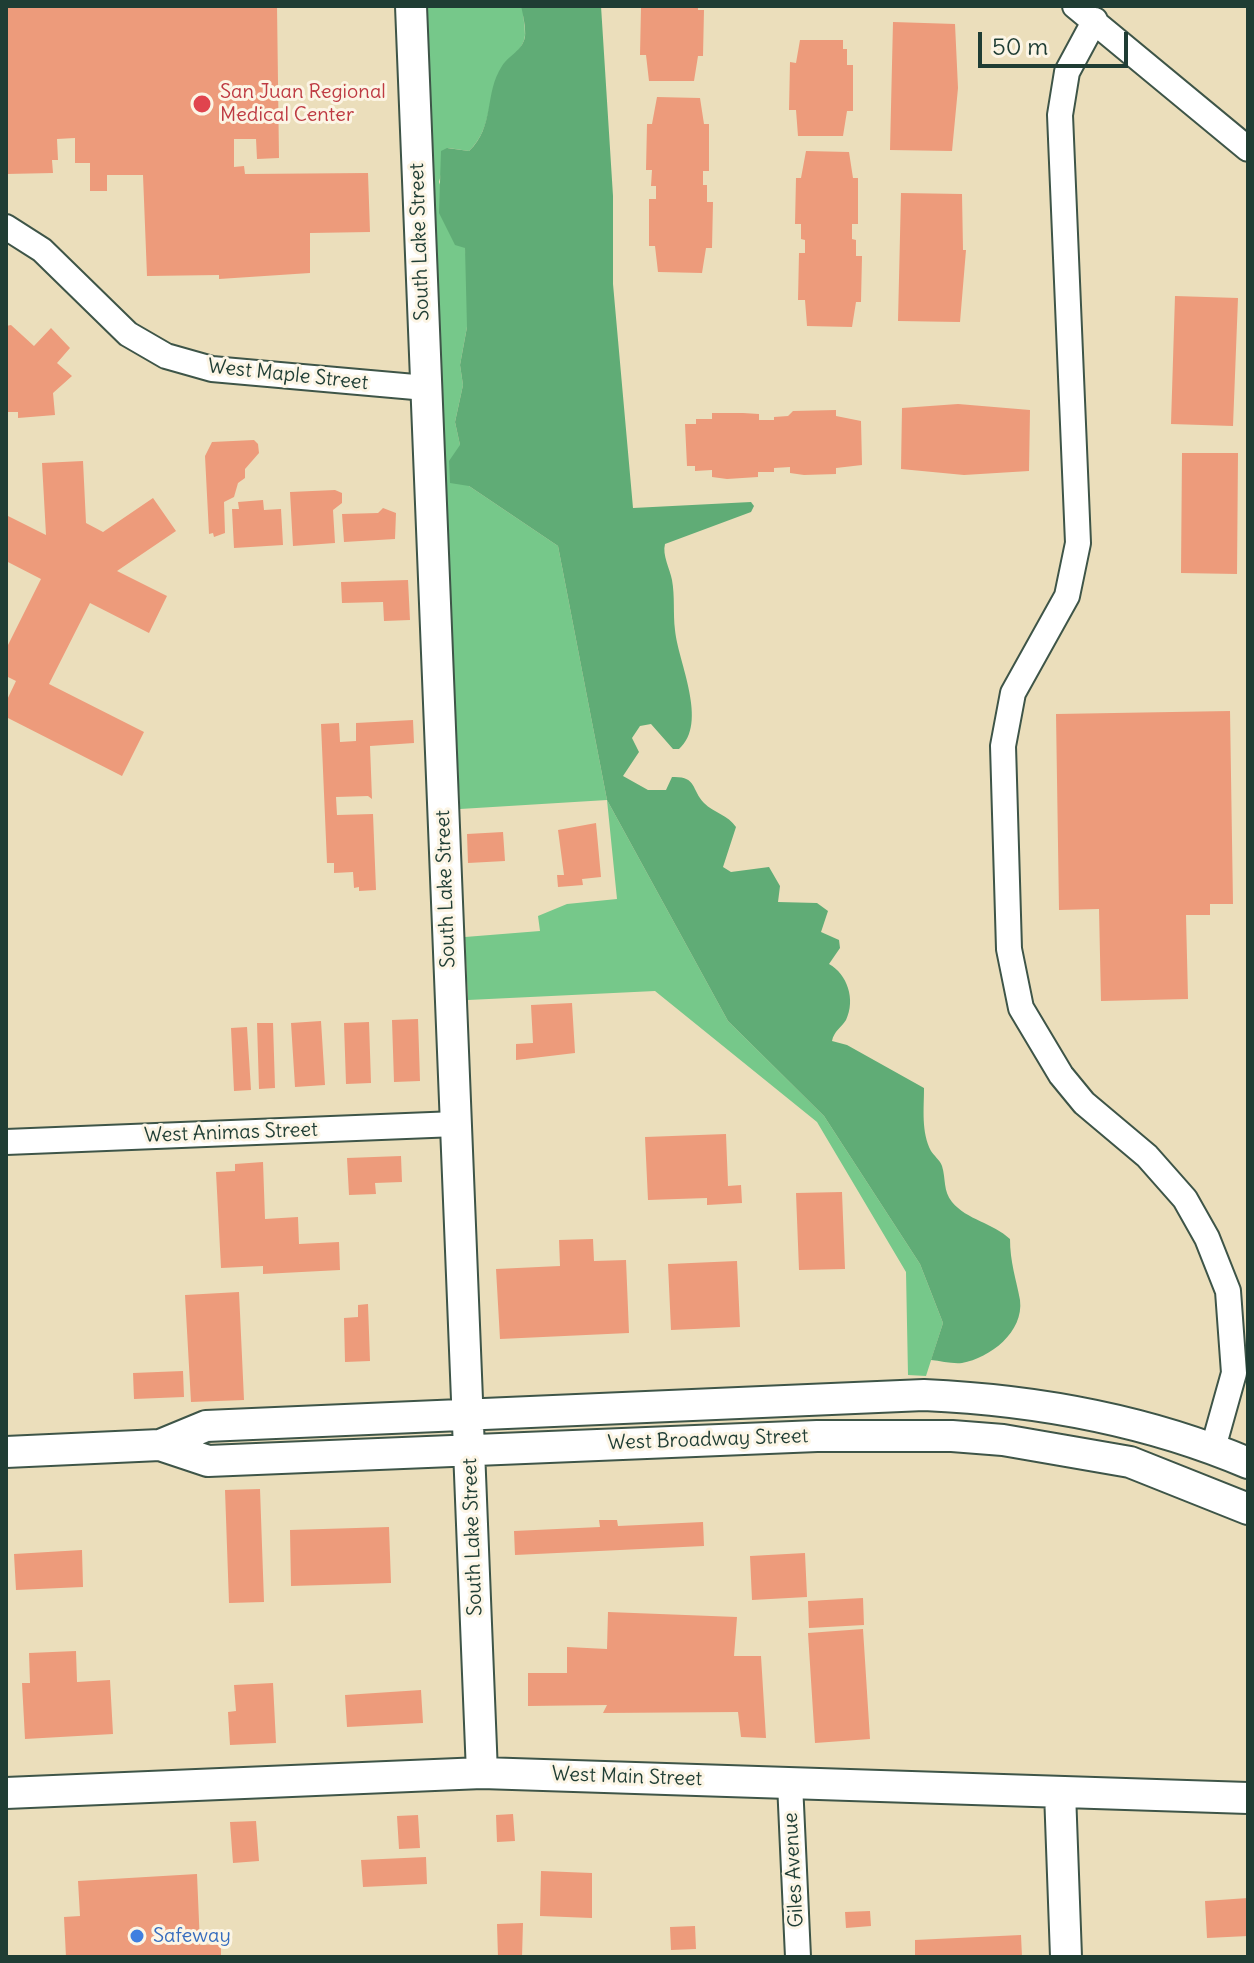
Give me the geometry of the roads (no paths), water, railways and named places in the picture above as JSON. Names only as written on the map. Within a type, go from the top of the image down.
[{"type":"main road","name":"South Lake Street","points":[[411,6],[482,1773]]},
{"type":"main road","name":"West Broadway Street","points":[[6,1452],[160,1445],[206,1426],[924,1395],[1049,1406],[1141,1424],[1248,1463]]},
{"type":"main road","name":"West Broadway Street","points":[[160,1445],[208,1461],[844,1435],[960,1437],[1003,1440],[1130,1462],[1248,1509]]},
{"type":"main road","name":"West Main Street","points":[[6,1793],[482,1773],[1248,1798]]},
{"type":"main road","points":[[1060,1792],[1066,1957]]},
{"type":"street","points":[[1213,1448],[1234,1373],[1235,1347],[1228,1291],[1213,1251],[1185,1199],[1167,1176],[1134,1144],[1103,1122],[1061,1075],[1021,1008],[1009,949],[1003,746],[1006,717],[1023,670],[1067,596],[1078,543],[1060,115],[1067,72],[1085,13],[1248,149]]},
{"type":"street","name":"West Maple Street","points":[[6,227],[42,250],[128,334],[166,356],[212,369],[426,388]]},
{"type":"street","name":"West Animas Street","points":[[6,1142],[456,1124]]},
{"type":"street","name":"Giles Avenue","points":[[790,1783],[798,1957]]},
{"type":"place","name":"San Juan Regional Medical Center","points":[[202,104]]},
{"type":"place","name":"Safeway","points":[[137,1936]]}]
